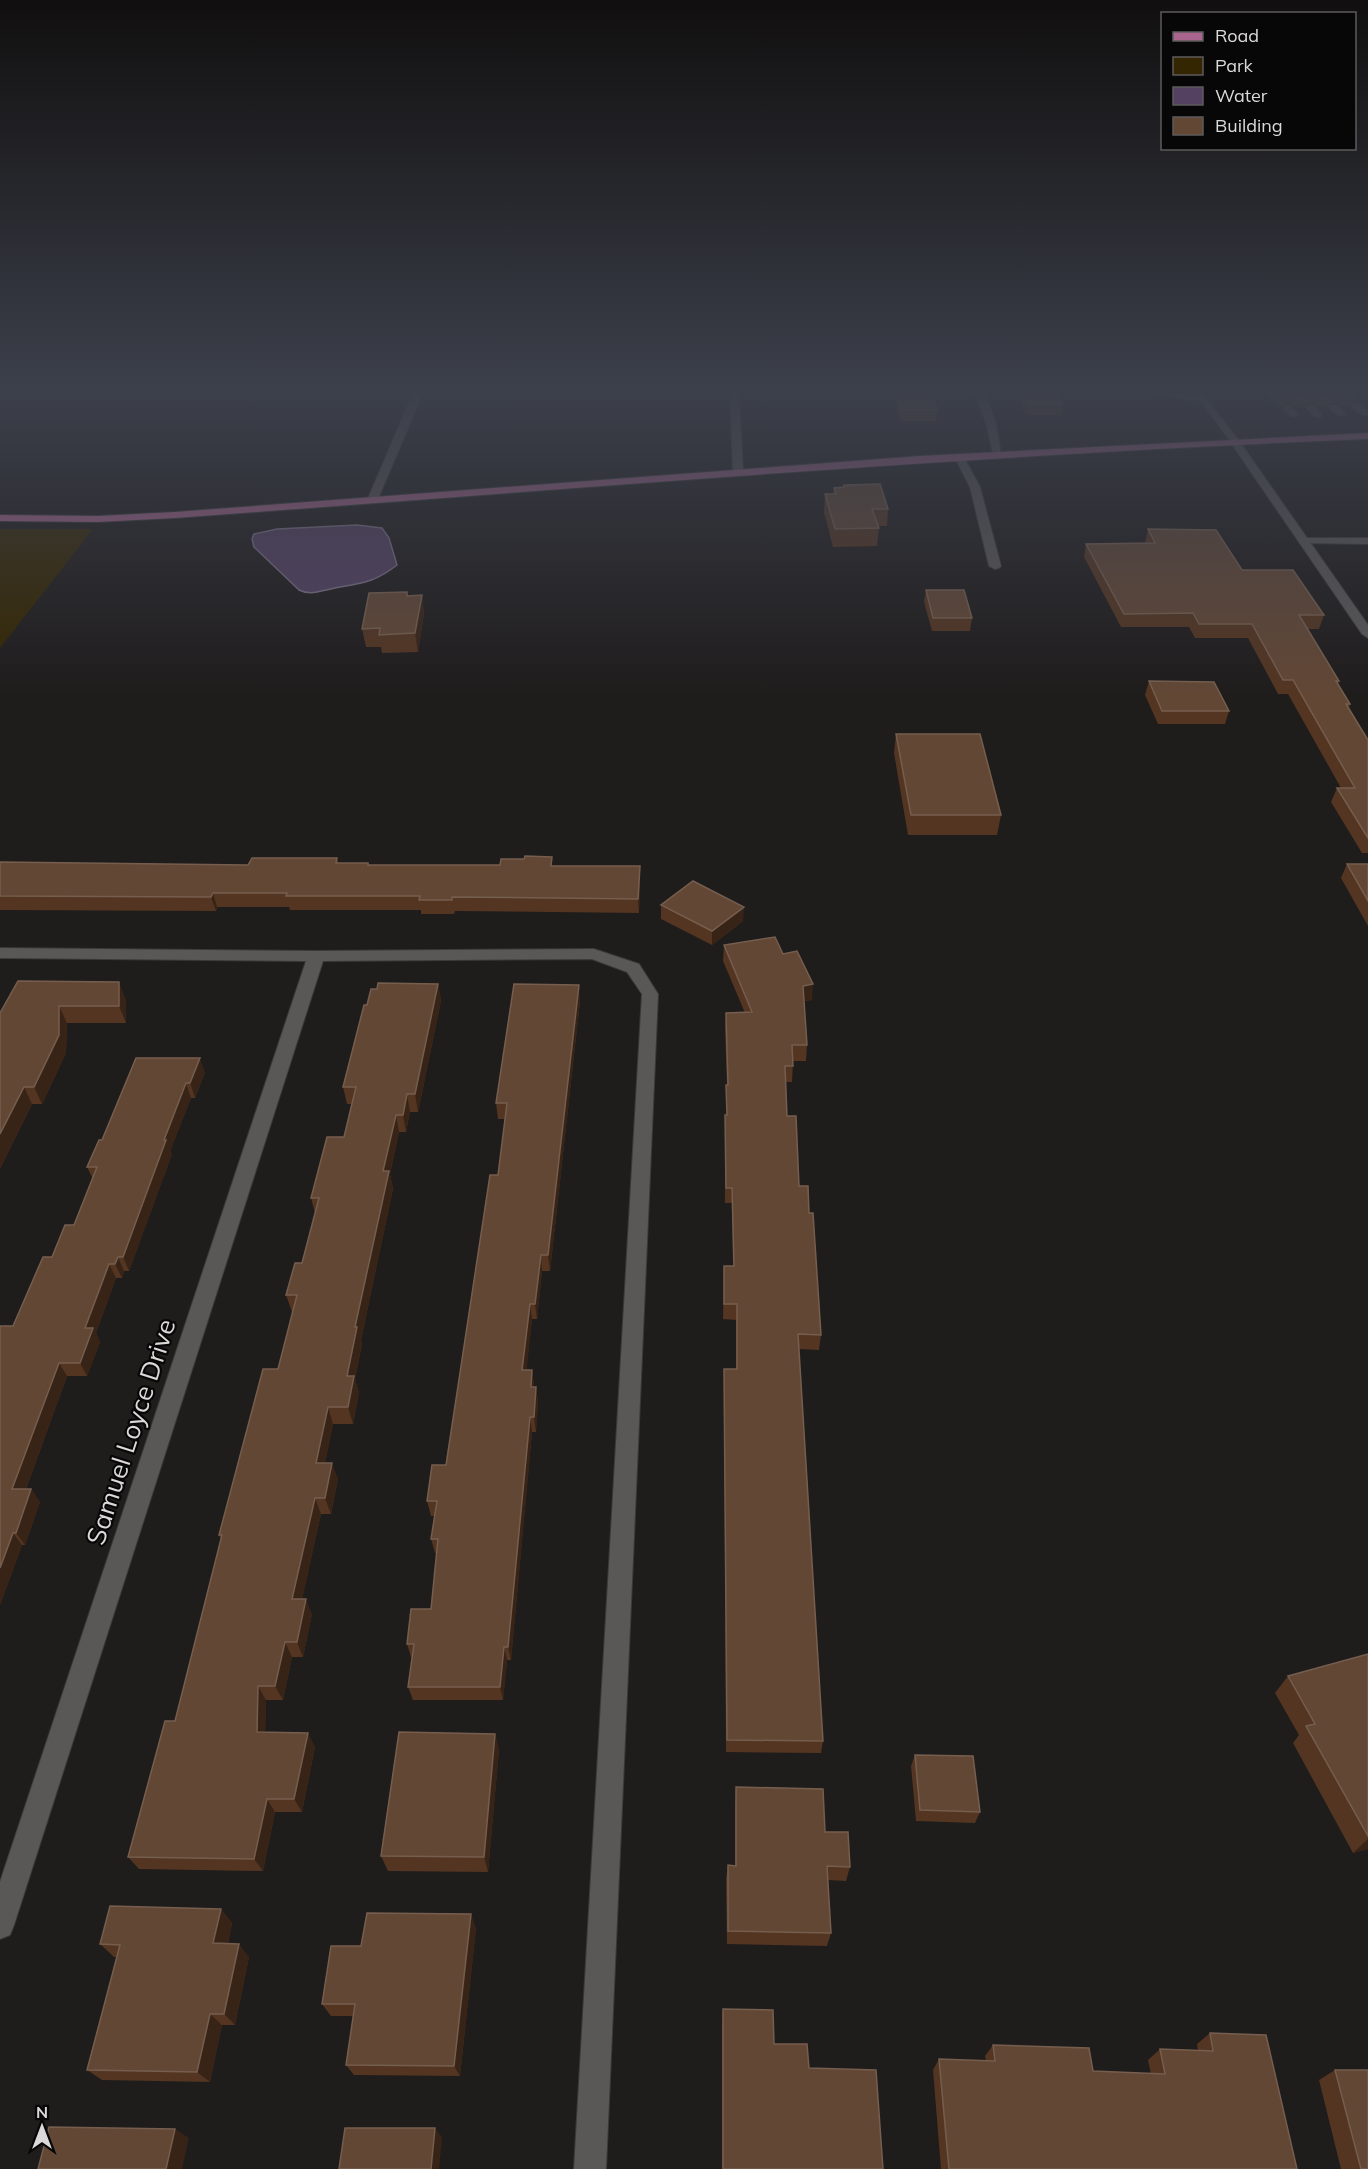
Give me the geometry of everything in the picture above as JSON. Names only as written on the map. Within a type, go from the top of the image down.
[{"type":"main road","points":[[0,518],[98,519],[166,516],[458,494]]},
{"type":"street","points":[[372,501],[375,494]]},
{"type":"street","points":[[977,494],[996,566]]},
{"type":"street","points":[[1271,494],[1368,634]]},
{"type":"street","points":[[0,953],[316,956],[594,954],[633,968],[650,994],[590,2169]]},
{"type":"street","name":"Samuel Loyce Drive","points":[[0,1925],[316,956]]},
{"type":"lane","points":[[1303,540],[1368,540]]},
{"type":"green space","points":[[0,529],[93,529],[0,648]]},
{"type":"water","points":[[357,525],[382,528],[389,538],[397,565],[366,582],[315,593],[299,590],[254,547],[252,539],[254,534],[277,529]]},
{"type":"building","points":[[825,494],[883,494],[888,509],[872,509],[879,528],[835,529]]},
{"type":"building","points":[[1148,529],[1216,530],[1242,570],[1293,570],[1324,615],[1299,615],[1339,681],[1336,681],[1350,704],[1346,704],[1368,740],[1368,838],[1337,788],[1355,788],[1293,680],[1283,680],[1252,624],[1199,624],[1193,613],[1124,614],[1086,544],[1155,543]]},
{"type":"building","points":[[926,590],[964,590],[972,618],[933,618]]},
{"type":"building","points":[[407,592],[407,596],[422,595],[415,633],[379,635],[380,628],[362,629],[369,593]]},
{"type":"building","points":[[1149,681],[1214,682],[1229,711],[1162,711]]},
{"type":"building","points":[[896,734],[980,734],[1001,815],[911,815]]},
{"type":"building","points":[[525,856],[552,857],[551,866],[640,866],[638,899],[452,897],[452,900],[419,900],[420,896],[286,896],[287,893],[213,893],[211,897],[0,896],[0,862],[248,865],[252,858],[337,858],[336,863],[368,863],[368,865],[500,865],[501,859],[524,859]]},
{"type":"building","points":[[1347,864],[1368,864],[1368,901]]},
{"type":"building","points":[[693,881],[744,907],[712,931],[661,905]]},
{"type":"building","points":[[775,937],[783,954],[797,951],[813,984],[803,986],[807,1045],[792,1045],[793,1066],[785,1066],[787,1116],[796,1116],[799,1186],[808,1186],[809,1213],[813,1213],[821,1335],[798,1334],[823,1741],[727,1740],[724,1369],[737,1369],[737,1304],[724,1304],[724,1266],[734,1266],[732,1188],[726,1188],[725,1115],[727,1115],[726,1085],[728,1085],[726,1013],[752,1012],[724,945]]},
{"type":"building","points":[[18,981],[119,982],[119,1006],[59,1006],[59,1035],[34,1087],[24,1087],[0,1134],[0,1013]]},
{"type":"building","points":[[378,983],[438,984],[415,1094],[407,1094],[403,1115],[396,1115],[383,1171],[389,1171],[355,1327],[357,1327],[347,1376],[354,1376],[348,1407],[328,1407],[316,1463],[332,1463],[325,1498],[315,1498],[292,1599],[306,1599],[297,1642],[285,1642],[275,1686],[258,1686],[257,1732],[308,1733],[294,1799],[267,1799],[254,1859],[128,1857],[165,1721],[175,1721],[222,1535],[219,1535],[263,1369],[278,1369],[297,1295],[286,1295],[295,1263],[302,1263],[319,1198],[311,1198],[327,1137],[344,1137],[356,1087],[343,1087],[364,1005],[367,1005],[371,989],[377,989]]},
{"type":"building","points":[[514,984],[579,985],[548,1255],[541,1255],[535,1304],[530,1304],[522,1370],[532,1370],[531,1387],[536,1387],[534,1417],[530,1417],[508,1647],[504,1647],[500,1687],[408,1687],[414,1644],[407,1644],[411,1609],[431,1609],[438,1539],[431,1539],[437,1501],[427,1501],[432,1465],[446,1465],[490,1175],[498,1175],[507,1103],[496,1103]]},
{"type":"building","points":[[136,1058],[200,1058],[190,1083],[186,1083],[123,1257],[118,1257],[115,1264],[109,1264],[85,1328],[93,1328],[80,1363],[59,1363],[12,1489],[31,1489],[16,1533],[13,1533],[0,1568],[0,1326],[13,1326],[43,1257],[52,1257],[65,1225],[74,1225],[97,1167],[87,1167],[99,1140],[102,1140]]},
{"type":"building","points":[[1368,1654],[1368,1836],[1306,1726],[1315,1724],[1288,1676]]},
{"type":"building","points":[[399,1732],[495,1734],[484,1857],[381,1856]]},
{"type":"building","points":[[915,1755],[973,1756],[980,1812],[920,1810]]},
{"type":"building","points":[[736,1787],[823,1789],[825,1832],[848,1832],[850,1867],[827,1866],[831,1933],[728,1931],[728,1865],[736,1866]]},
{"type":"building","points":[[110,1906],[221,1909],[213,1943],[239,1944],[224,2014],[210,2014],[197,2072],[87,2070],[120,1945],[100,1944]]},
{"type":"building","points":[[367,1913],[471,1914],[454,2066],[346,2065],[355,2004],[322,2004],[331,1946],[361,1946]]},
{"type":"building","points":[[723,2009],[773,2010],[774,2044],[807,2044],[809,2068],[876,2070],[883,2169],[723,2169]]},
{"type":"building","points":[[1210,2033],[1266,2035],[1297,2169],[949,2169],[939,2059],[995,2061],[993,2045],[1089,2048],[1093,2071],[1165,2074],[1160,2049],[1213,2051]]},
{"type":"building","points":[[1335,2070],[1368,2070],[1368,2169],[1361,2169]]},
{"type":"building","points":[[49,2127],[175,2129],[166,2169],[38,2169]]},
{"type":"building","points":[[345,2128],[435,2128],[431,2169],[339,2169]]}]
